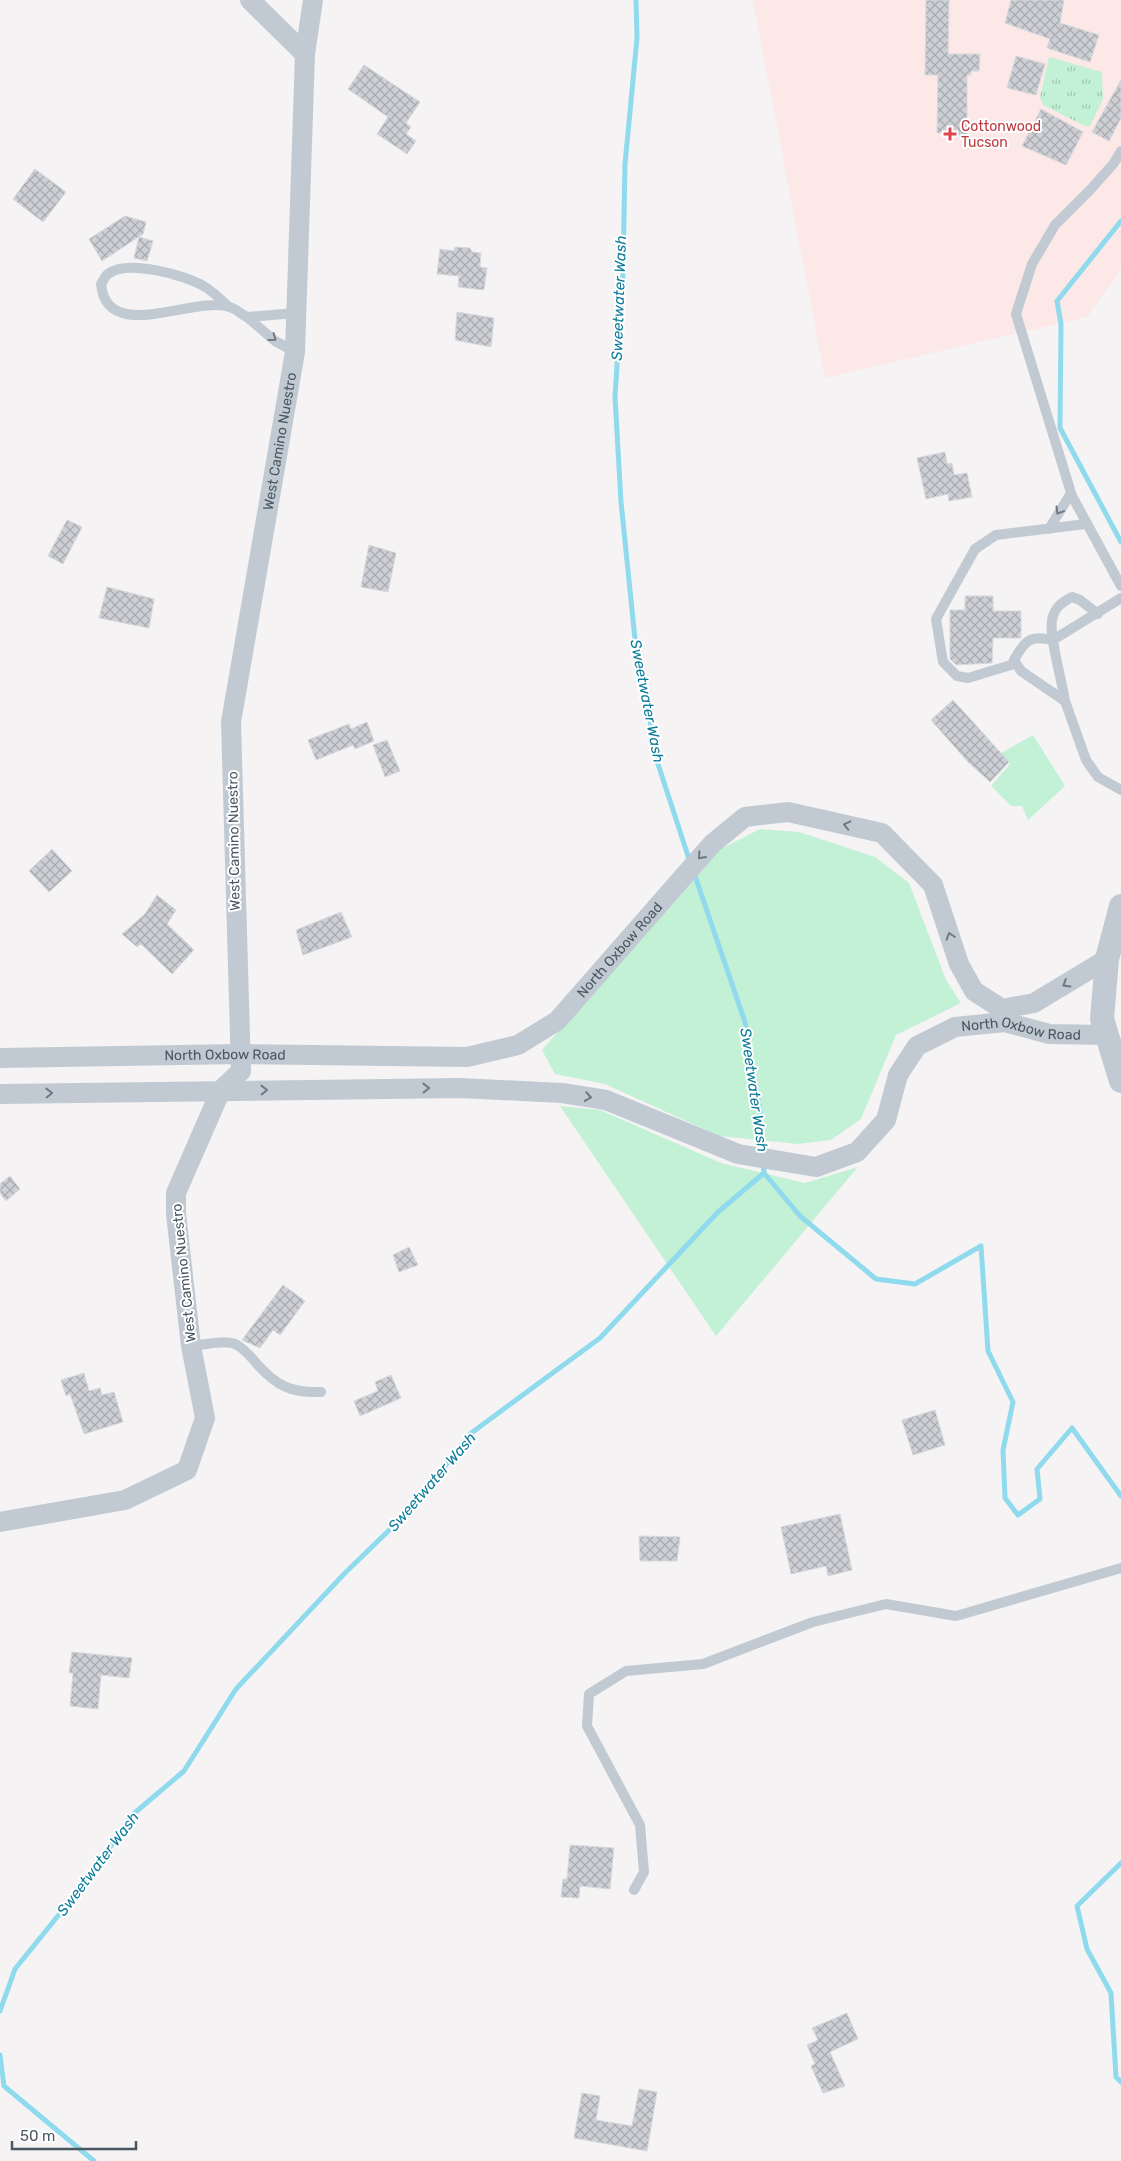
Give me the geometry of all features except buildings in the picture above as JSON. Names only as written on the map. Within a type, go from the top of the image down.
[{"type":"street","points":[[250,0],[305,54]]},
{"type":"street","name":"West Camino Nuestro","points":[[0,1522],[125,1500],[187,1470],[205,1418],[191,1346],[176,1214],[176,1193],[221,1090],[241,1071],[231,722],[295,352],[305,54],[313,0]]},
{"type":"street","name":"North Oxbow Road","points":[[0,1058],[240,1054],[467,1057],[518,1045],[557,1020],[712,844],[745,817],[788,812],[882,833],[933,885],[959,964],[974,991],[1002,1009],[1034,1002],[1108,959]]},
{"type":"street","points":[[1121,906],[1108,959],[1102,1019],[1121,1081]]},
{"type":"street","name":"North Oxbow Road","points":[[0,1094],[460,1088],[562,1093],[606,1100],[738,1154],[816,1167],[857,1152],[886,1120],[898,1075],[917,1046],[955,1027],[1005,1022],[1049,1034],[1107,1035]]},
{"type":"lane","points":[[1121,151],[1090,190],[1055,226],[1032,264],[1016,314],[1071,493],[1121,586]]},
{"type":"lane","points":[[229,307],[199,307],[133,315],[118,312],[108,305],[102,293],[101,284],[108,274],[122,269],[138,267],[179,277],[205,287],[275,341],[295,352]]},
{"type":"lane","points":[[246,318],[296,313]]},
{"type":"lane","points":[[1049,529],[1071,493]]},
{"type":"lane","points":[[1014,664],[968,678],[957,676],[943,662],[936,619],[975,549],[996,536],[1086,524]]},
{"type":"lane","points":[[1098,614],[1080,600],[1072,597],[1060,603],[1052,619],[1053,640],[1065,701],[1086,760],[1098,778],[1121,790]]},
{"type":"lane","points":[[1014,664],[1022,644],[1037,637],[1053,640],[1098,614],[1121,598]]},
{"type":"lane","points":[[1014,664],[1065,701]]},
{"type":"lane","points":[[191,1346],[223,1343],[237,1345],[272,1380],[283,1387],[305,1393],[321,1392]]},
{"type":"lane","points":[[634,1890],[644,1872],[640,1825],[587,1726],[589,1694],[626,1672],[703,1664],[813,1622],[877,1606],[886,1604],[956,1616],[1121,1568]]},
{"type":"shaded area","name":"Cottonwood Tucson","points":[[753,0],[1121,0],[1121,269],[1087,317],[825,378]]},
{"type":"green space","points":[[1049,57],[1102,72],[1103,99],[1090,126],[1085,126],[1043,105],[1040,97]]},
{"type":"green space","points":[[1033,735],[1065,786],[1028,820],[1022,806],[1011,806],[991,786],[1010,764],[1001,753]]},
{"type":"green space","points":[[760,829],[799,832],[875,857],[909,883],[946,980],[961,1003],[896,1035],[861,1119],[831,1140],[798,1144],[719,1136],[605,1084],[555,1074],[542,1050],[717,851]]},
{"type":"green space","points":[[560,1106],[600,1110],[721,1163],[805,1183],[858,1167],[716,1336]]},
{"type":"waterway","name":"Sweetwater Wash","points":[[636,0],[637,38],[625,164],[623,272],[615,397],[621,502],[635,639],[658,764],[690,862]]},
{"type":"waterway","points":[[1121,221],[1057,301],[1061,324],[1060,428],[1121,542]]},
{"type":"waterway","name":"Sweetwater Wash","points":[[694,873],[745,1022],[760,1111],[761,1155]]},
{"type":"waterway","name":"Sweetwater Wash","points":[[0,2011],[15,1969],[91,1875],[131,1816],[184,1771],[236,1689],[344,1574],[414,1506],[470,1434],[600,1338],[718,1212],[764,1173],[763,1163]]},
{"type":"waterway","points":[[764,1173],[800,1216],[876,1279],[915,1284],[981,1246],[988,1351],[1013,1402],[1003,1450],[1005,1498],[1018,1515],[1040,1499],[1037,1469],[1072,1428],[1121,1496]]},
{"type":"waterway","points":[[1121,1863],[1077,1906],[1087,1949],[1111,1993],[1116,2077],[1121,2082]]},
{"type":"waterway","name":"Sweetwater Wash","points":[[0,2055],[4,2086],[94,2161]]},
{"type":"place","name":"Cottonwood Tucson","points":[[950,134]]}]
